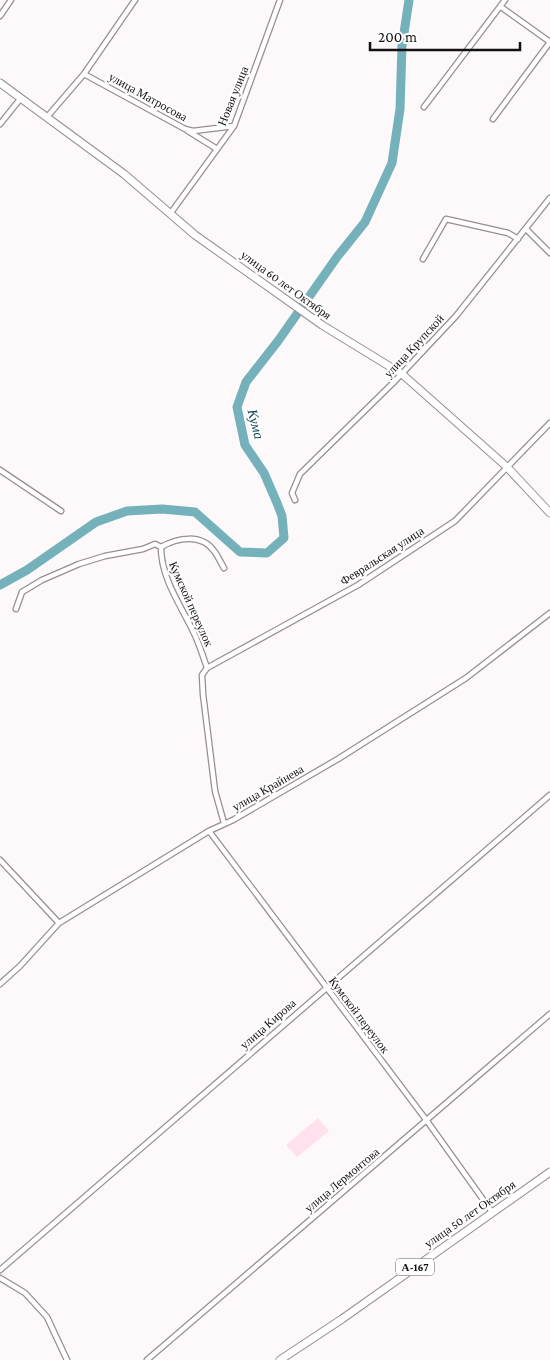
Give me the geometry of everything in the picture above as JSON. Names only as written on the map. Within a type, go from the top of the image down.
[{"type":"main road","name":"улица 60 лет Октября","points":[[0,84],[124,174],[195,235],[322,325],[402,374],[507,467],[550,513]]},
{"type":"main road","name":"улица 50 лет Октября","points":[[280,1360],[342,1319],[550,1172]]},
{"type":"street","points":[[0,16],[11,0]]},
{"type":"street","points":[[47,117],[84,74],[135,0]]},
{"type":"street","name":"Новая улица","points":[[170,214],[234,126],[280,0]]},
{"type":"street","points":[[424,107],[505,0]]},
{"type":"street","points":[[493,119],[550,42],[501,7]]},
{"type":"street","name":"улица Матросова","points":[[84,74],[185,129],[194,131],[234,126]]},
{"type":"street","points":[[0,124],[21,98]]},
{"type":"street","points":[[185,129],[218,149]]},
{"type":"street","name":"улица Крупской","points":[[295,500],[292,494],[300,474],[402,374],[456,316],[550,198]]},
{"type":"street","points":[[423,259],[446,220],[508,233],[518,239]]},
{"type":"street","points":[[526,229],[550,253]]},
{"type":"street","name":"Февральская улица","points":[[224,823],[215,791],[203,694],[202,675],[207,668],[358,585],[455,521],[550,423]]},
{"type":"street","points":[[0,470],[62,511]]},
{"type":"street","name":"Кумской переулок","points":[[161,547],[177,540],[191,539],[203,542],[214,550],[224,568]]},
{"type":"street","name":"Кумской переулок","points":[[16,609],[22,592],[42,580],[79,564],[105,556],[143,549],[156,544],[161,547]]},
{"type":"street","name":"Кумской переулок","points":[[161,547],[163,570],[180,608],[194,632],[207,668]]},
{"type":"street","name":"улица Крайнева","points":[[0,984],[20,966],[59,923],[210,831],[233,820],[338,759],[466,678],[550,613]]},
{"type":"street","name":"улица Кирова","points":[[0,1270],[550,794]]},
{"type":"street","name":"Кумской переулок","points":[[210,831],[427,1121],[492,1212]]},
{"type":"street","points":[[0,860],[59,923]]},
{"type":"street","name":"улица Лермонтова","points":[[147,1360],[550,1014]]},
{"type":"street","points":[[0,1278],[25,1293],[46,1317],[67,1360]]},
{"type":"shaded area","points":[[318,1118],[329,1131],[297,1157],[286,1145]]},
{"type":"waterway","name":"Кума","points":[[0,585],[27,570],[96,522],[127,511],[162,509],[195,512],[240,552],[267,553],[284,538],[282,516],[264,473],[245,445],[237,407],[246,382],[278,341],[337,257],[365,222],[392,163],[400,109],[402,46],[409,0]]}]
